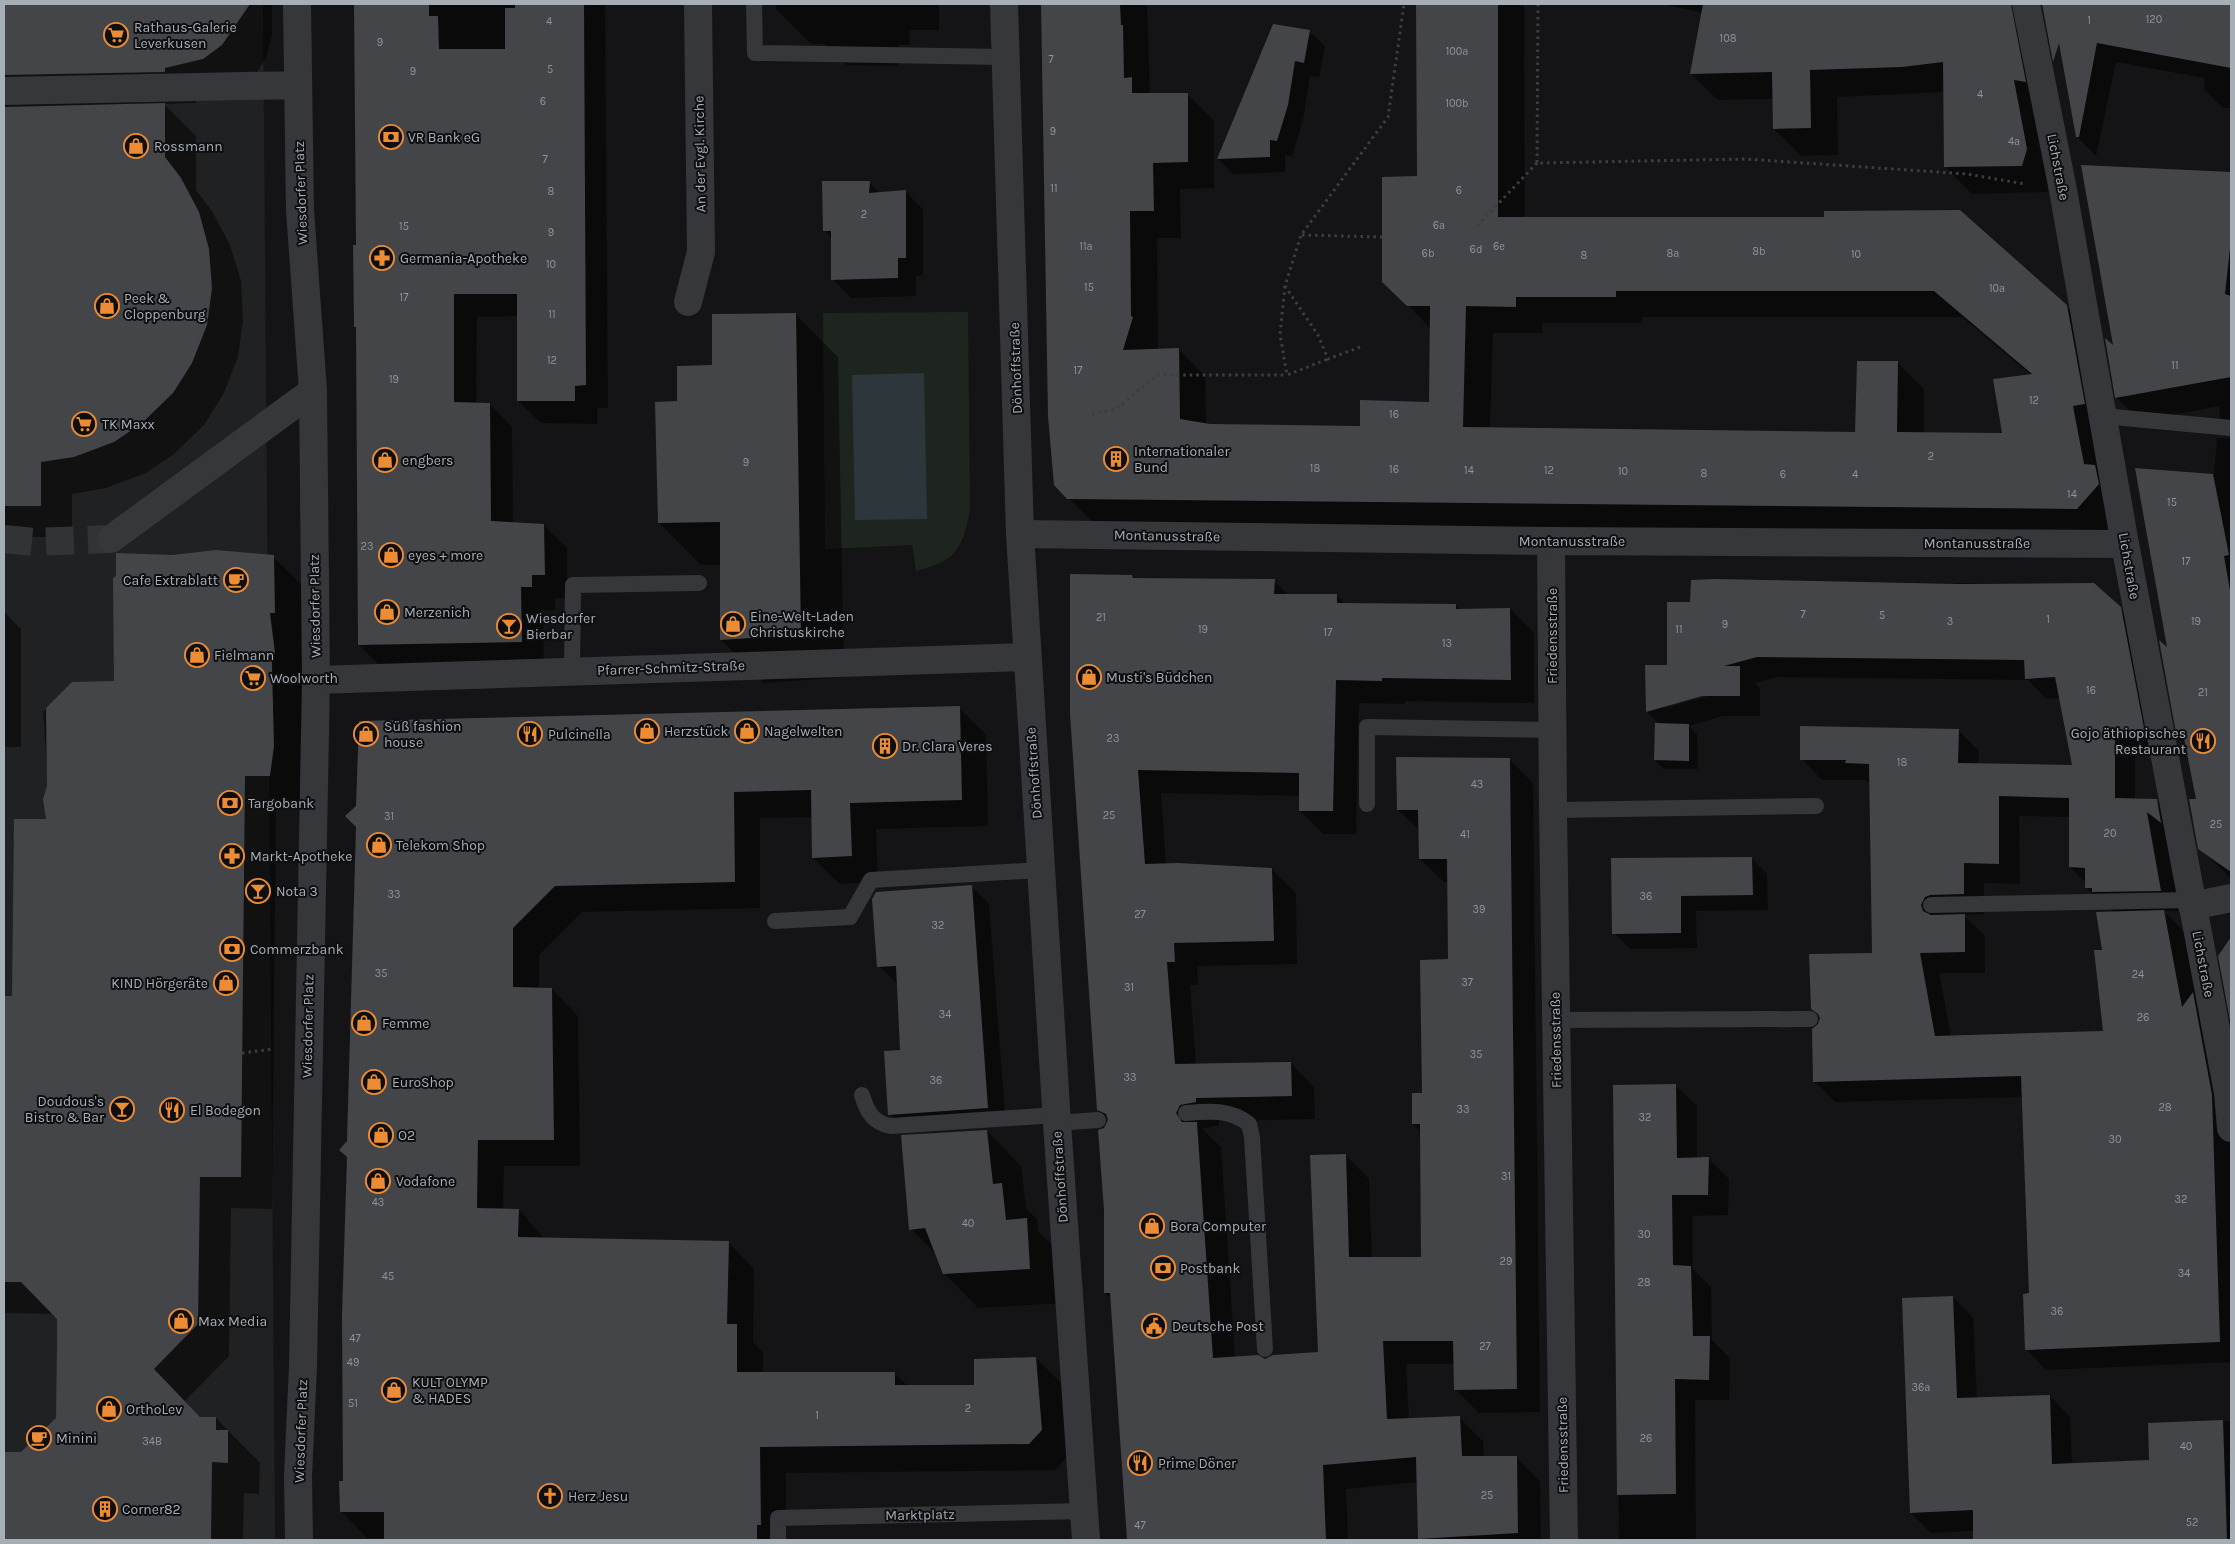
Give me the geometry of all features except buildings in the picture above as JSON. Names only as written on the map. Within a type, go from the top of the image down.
[{"type":"street","name":"Wiesdorfer Platz","points":[[297,4],[300,210],[313,391],[316,680],[303,1366],[298,1476],[300,1540]]},
{"type":"street","name":"An der Evgl. Kirche","points":[[688,302],[701,252],[698,4]]},
{"type":"street","name":"Dönhoffstraße","points":[[1004,4],[1020,534],[1056,1119],[1086,1540]]},
{"type":"street","name":"Lichstraße","points":[[2026,4],[2063,190],[2125,544],[2228,1093],[2231,1128]]},
{"type":"street","points":[[4,90],[297,85]]},
{"type":"street","points":[[111,539],[313,391]]},
{"type":"street","name":"Montanusstraße","points":[[1020,534],[1551,541],[2125,544]]},
{"type":"street","name":"Friedensstraße","points":[[1551,541],[1553,810],[1564,1540]]},
{"type":"street","name":"Pfarrer-Schmitz-Straße","points":[[316,680],[1027,657]]},
{"type":"street","points":[[2191,903],[2231,898]]},
{"type":"lane","points":[[754,4],[755,53],[1005,57]]},
{"type":"lane","points":[[2102,416],[2231,428]]},
{"type":"lane","points":[[572,672],[573,585],[699,583]]},
{"type":"lane","points":[[1367,804],[1367,727],[1553,730]]},
{"type":"lane","points":[[1553,810],[1816,806]]},
{"type":"lane","points":[[774,921],[850,917],[871,880],[1041,870]]},
{"type":"lane","points":[[1931,905],[2191,903]]},
{"type":"lane","points":[[1556,1020],[1810,1019]]},
{"type":"lane","points":[[862,1095],[872,1119],[881,1124],[892,1126],[1056,1119],[1098,1120]]},
{"type":"lane","points":[[1186,1113],[1216,1111],[1230,1113],[1249,1124],[1252,1137],[1265,1349]]},
{"type":"lane","name":"Marktplatz","points":[[778,1540],[778,1518],[1085,1511]]},
{"type":"path","points":[[1287,375],[1280,334],[1285,286],[1301,235],[1388,117],[1404,4]]},
{"type":"path","points":[[1477,226],[1537,163],[1538,4]]},
{"type":"path","points":[[1537,163],[1745,159],[1966,174],[2063,190]]},
{"type":"path","points":[[1301,235],[1382,237]]},
{"type":"path","points":[[1285,286],[1318,335],[1328,358]]},
{"type":"path","points":[[1092,414],[1116,409],[1157,374],[1287,375],[1360,347]]},
{"type":"shaded area","points":[[4,4],[263,4],[275,1540],[4,1540]]},
{"type":"shaded area","points":[[968,312],[970,510],[960,544],[949,558],[916,571],[912,545],[825,549],[823,313]]},
{"type":"shaded area","points":[[924,373],[927,519],[855,520],[852,375]]},
{"type":"tunnel","points":[[4,539],[35,542],[111,539]]},
{"type":"place","name":"Rathaus-Galerie Leverkusen","points":[[116,35]]},
{"type":"place","name":"VR Bank eG","points":[[391,137]]},
{"type":"place","name":"Rossmann","points":[[136,146]]},
{"type":"place","name":"Germania-Apotheke","points":[[382,258]]},
{"type":"place","name":"Peek & Cloppenburg","points":[[107,306]]},
{"type":"place","name":"TK Maxx","points":[[84,424]]},
{"type":"place","name":"Internationaler Bund","points":[[1116,459]]},
{"type":"place","name":"engbers","points":[[385,460]]},
{"type":"place","name":"eyes + more","points":[[391,555]]},
{"type":"place","name":"Cafe Extrablatt","points":[[236,580]]},
{"type":"place","name":"Merzenich","points":[[387,612]]},
{"type":"place","name":"Eine-Welt-Laden Christuskirche","points":[[733,624]]},
{"type":"place","name":"Wiesdorfer Bierbar","points":[[509,626]]},
{"type":"place","name":"Fielmann","points":[[197,655]]},
{"type":"place","name":"Musti's Büdchen","points":[[1089,677]]},
{"type":"place","name":"Woolworth","points":[[253,678]]},
{"type":"place","name":"Herzstück","points":[[647,731]]},
{"type":"place","name":"Nagelwelten","points":[[747,731]]},
{"type":"place","name":"Süß fashion house","points":[[366,734]]},
{"type":"place","name":"Pulcinella","points":[[530,734]]},
{"type":"place","name":"Gojo äthiopisches Restaurant","points":[[2203,741]]},
{"type":"place","name":"Dr. Clara Veres","points":[[885,746]]},
{"type":"place","name":"Targobank","points":[[230,803]]},
{"type":"place","name":"Telekom Shop","points":[[379,845]]},
{"type":"place","name":"Markt-Apotheke","points":[[232,856]]},
{"type":"place","name":"Nota 3","points":[[258,891]]},
{"type":"place","name":"Commerzbank","points":[[232,949]]},
{"type":"place","name":"KIND Hörgeräte","points":[[226,983]]},
{"type":"place","name":"Femme","points":[[364,1023]]},
{"type":"place","name":"EuroShop","points":[[374,1082]]},
{"type":"place","name":"Doudous's Bistro & Bar","points":[[122,1109]]},
{"type":"place","name":"El Bodegon","points":[[172,1110]]},
{"type":"place","name":"O2","points":[[381,1135]]},
{"type":"place","name":"Vodafone","points":[[378,1181]]},
{"type":"place","name":"Bora Computer","points":[[1152,1226]]},
{"type":"place","name":"Postbank","points":[[1163,1268]]},
{"type":"place","name":"Max Media","points":[[181,1321]]},
{"type":"place","name":"Deutsche Post","points":[[1154,1326]]},
{"type":"place","name":"KULT OLYMP & HADES","points":[[394,1390]]},
{"type":"place","name":"OrthoLev","points":[[109,1409]]},
{"type":"place","name":"Minini","points":[[39,1438]]},
{"type":"place","name":"Prime Döner","points":[[1140,1463]]},
{"type":"place","name":"Herz Jesu","points":[[550,1496]]},
{"type":"place","name":"Corner82","points":[[105,1509]]}]
